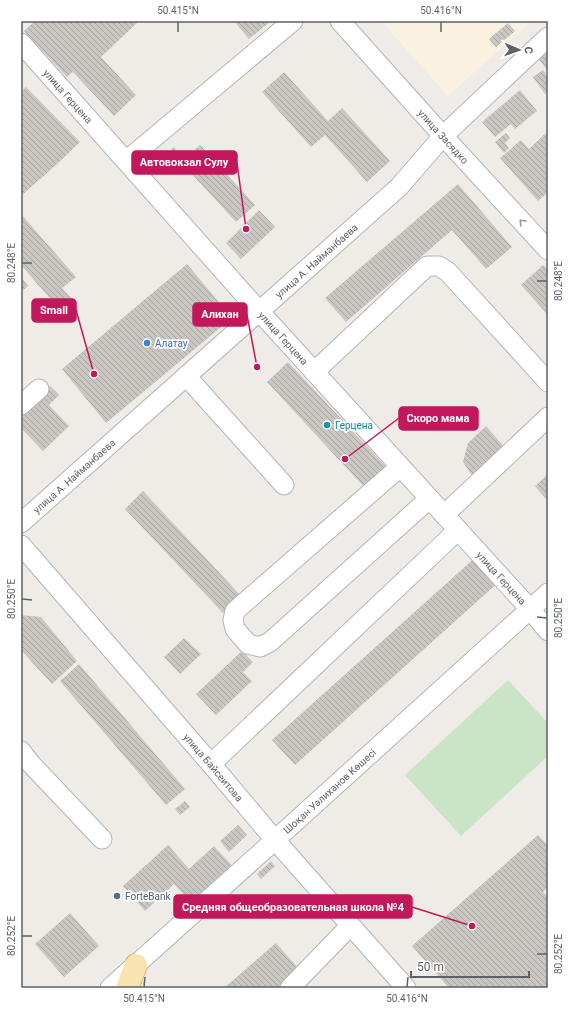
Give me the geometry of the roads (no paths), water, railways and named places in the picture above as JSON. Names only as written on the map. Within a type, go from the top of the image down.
[{"type":"main road","points":[[127,988],[136,965]]},
{"type":"street","points":[[126,161],[293,21]]},
{"type":"street","name":"улица Засядко","points":[[340,21],[548,250]]},
{"type":"street","name":"улица А. Найманбаева","points":[[21,523],[399,187],[443,136],[548,37]]},
{"type":"street","name":"улица Герцена","points":[[21,43],[259,311],[530,609],[548,631]]},
{"type":"street","points":[[314,372],[426,266],[439,266],[448,272],[548,382]]},
{"type":"street","points":[[186,376],[284,485]]},
{"type":"street","points":[[21,405],[39,389]]},
{"type":"street","points":[[444,515],[548,417]]},
{"type":"street","points":[[400,466],[235,611],[233,620],[235,629],[248,644],[260,647],[270,642],[429,499]]},
{"type":"street","points":[[211,764],[458,530]]},
{"type":"street","name":"улица Байсеитова","points":[[21,545],[275,840],[406,988]]},
{"type":"street","name":"Шоқан Уәлиханов Көшесі","points":[[110,988],[548,593]]},
{"type":"street","points":[[24,762],[102,839]]},
{"type":"street","points":[[290,988],[350,926]]},
{"type":"place","name":"Автовокзал Сулу","points":[[246,229]]},
{"type":"place","name":"Алатау","points":[[147,343]]},
{"type":"place","name":"Алихан","points":[[257,367]]},
{"type":"place","name":"Small","points":[[94,374]]},
{"type":"place","name":"Герцена","points":[[327,425]]},
{"type":"place","name":"Скоро мама","points":[[345,459]]},
{"type":"place","name":"ForteBank","points":[[117,896]]},
{"type":"place","name":"Средняя общеобразовательная школа №4","points":[[472,926]]}]
